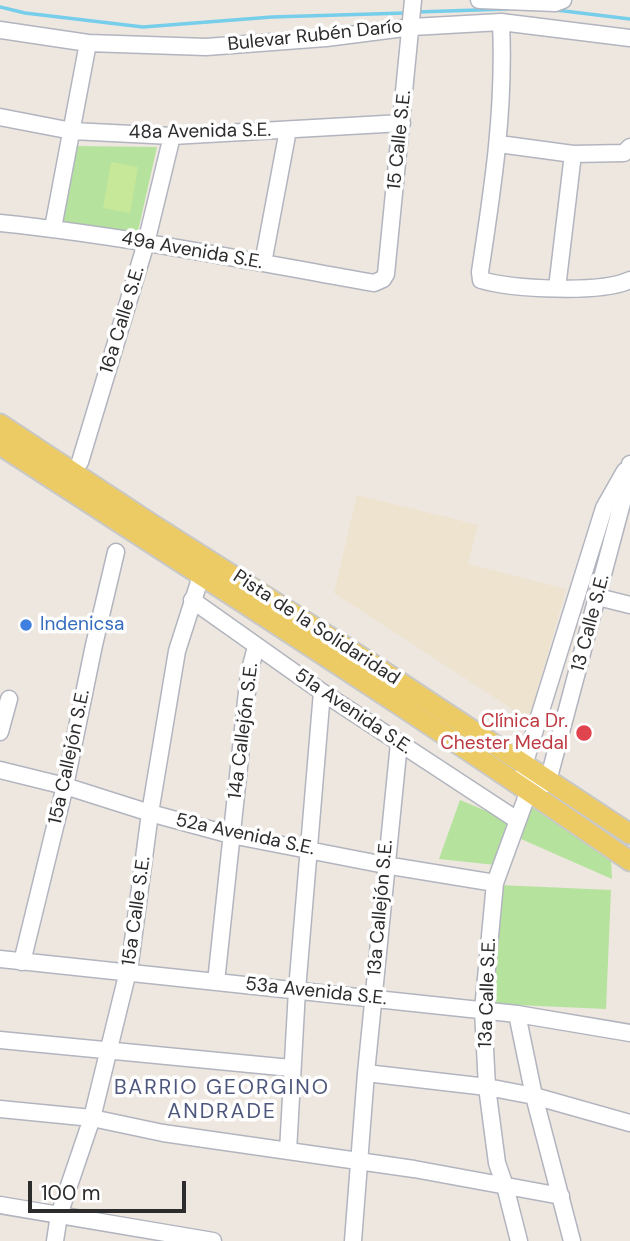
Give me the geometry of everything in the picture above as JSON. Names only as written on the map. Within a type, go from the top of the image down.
[{"type":"main road","points":[[0,410],[234,562],[250,575],[268,597]]},
{"type":"main road","name":"Pista de la Solidaridad","points":[[0,424],[630,834]]},
{"type":"main road","name":"Pista de la Solidaridad","points":[[0,445],[348,669],[630,861]]},
{"type":"main road","name":"Pista de la Solidaridad","points":[[0,458],[120,533],[174,558]]},
{"type":"street","points":[[479,0],[563,1]]},
{"type":"street","name":"Bulevar Rubén Darío","points":[[0,30],[88,43],[206,47],[326,38],[413,13],[630,38]]},
{"type":"street","name":"15 Calle S.E.","points":[[383,279],[386,274],[413,13]]},
{"type":"street","points":[[501,22],[502,96],[499,145],[481,280],[557,288],[608,286],[630,280]]},
{"type":"street","points":[[53,228],[88,43]]},
{"type":"street","name":"48a Avenida S.E.","points":[[0,117],[72,131],[172,136],[402,123]]},
{"type":"street","points":[[263,263],[288,130]]},
{"type":"street","name":"16a Calle S.E.","points":[[80,462],[146,243],[172,136]]},
{"type":"street","points":[[499,145],[573,154],[624,153],[630,147]]},
{"type":"street","points":[[557,288],[573,154]]},
{"type":"street","name":"49a Avenida S.E.","points":[[0,223],[53,228],[374,283],[383,279]]},
{"type":"street","name":"13 Calle S.E.","points":[[548,781],[598,597],[622,532],[630,463]]},
{"type":"street","name":"13 Calle S.E.","points":[[524,765],[604,508],[630,463]]},
{"type":"street","name":"15a Callejón S.E.","points":[[22,962],[65,786],[116,552]]},
{"type":"street","name":"15a Calle S.E.","points":[[55,1241],[59,1215],[92,1118],[128,973],[150,813],[177,650],[201,576]]},
{"type":"street","points":[[598,597],[630,605]]},
{"type":"street","name":"51a Avenida S.E.","points":[[192,600],[322,692],[517,820]]},
{"type":"street","name":"14a Callejón S.E.","points":[[215,982],[249,673],[256,647]]},
{"type":"street","points":[[554,670],[576,677]]},
{"type":"street","points":[[288,1151],[296,990],[322,692]]},
{"type":"street","points":[[0,732],[9,699]]},
{"type":"street","name":"13a Callejón S.E.","points":[[353,1241],[385,865],[399,743]]},
{"type":"street","points":[[524,765],[524,776],[529,790],[548,781]]},
{"type":"street","name":"52a Avenida S.E.","points":[[0,770],[65,786],[231,835],[495,883]]},
{"type":"street","name":"13a Calle S.E.","points":[[519,1241],[497,1163],[487,1087],[483,1010],[495,883],[529,790]]},
{"type":"street","name":"53a Avenida S.E.","points":[[0,959],[483,1010],[630,1033]]},
{"type":"street","points":[[517,1014],[534,1096],[572,1241]]},
{"type":"street","points":[[0,1040],[291,1068]]},
{"type":"street","points":[[366,1073],[487,1087],[534,1096],[630,1124]]},
{"type":"street","points":[[0,1109],[92,1118],[163,1133],[360,1161],[561,1196]]},
{"type":"street","points":[[0,1205],[212,1241]]},
{"type":"shaded area","points":[[357,495],[478,525],[468,564],[566,589],[529,720],[334,593]]},
{"type":"green space","points":[[74,146],[157,147],[138,231],[62,227]]},
{"type":"green space","points":[[111,162],[138,167],[130,213],[103,208]]},
{"type":"green space","points":[[460,800],[510,821],[495,865],[439,859]]},
{"type":"green space","points":[[532,805],[611,859],[612,879],[521,839]]},
{"type":"green space","points":[[499,885],[611,890],[606,1009],[494,1004]]},
{"type":"waterway","points":[[0,7],[25,13],[143,27],[272,17],[405,13]]},
{"type":"waterway","points":[[417,12],[507,9]]},
{"type":"waterway","points":[[556,10],[630,19]]},
{"type":"place","name":"Indenicsa","points":[[26,625]]},
{"type":"place","name":"Clínica Dr. Chester Medal","points":[[584,733]]},
{"type":"district","name":"BARRIO GEORGINO ANDRADE","points":[[222,1100]]}]
